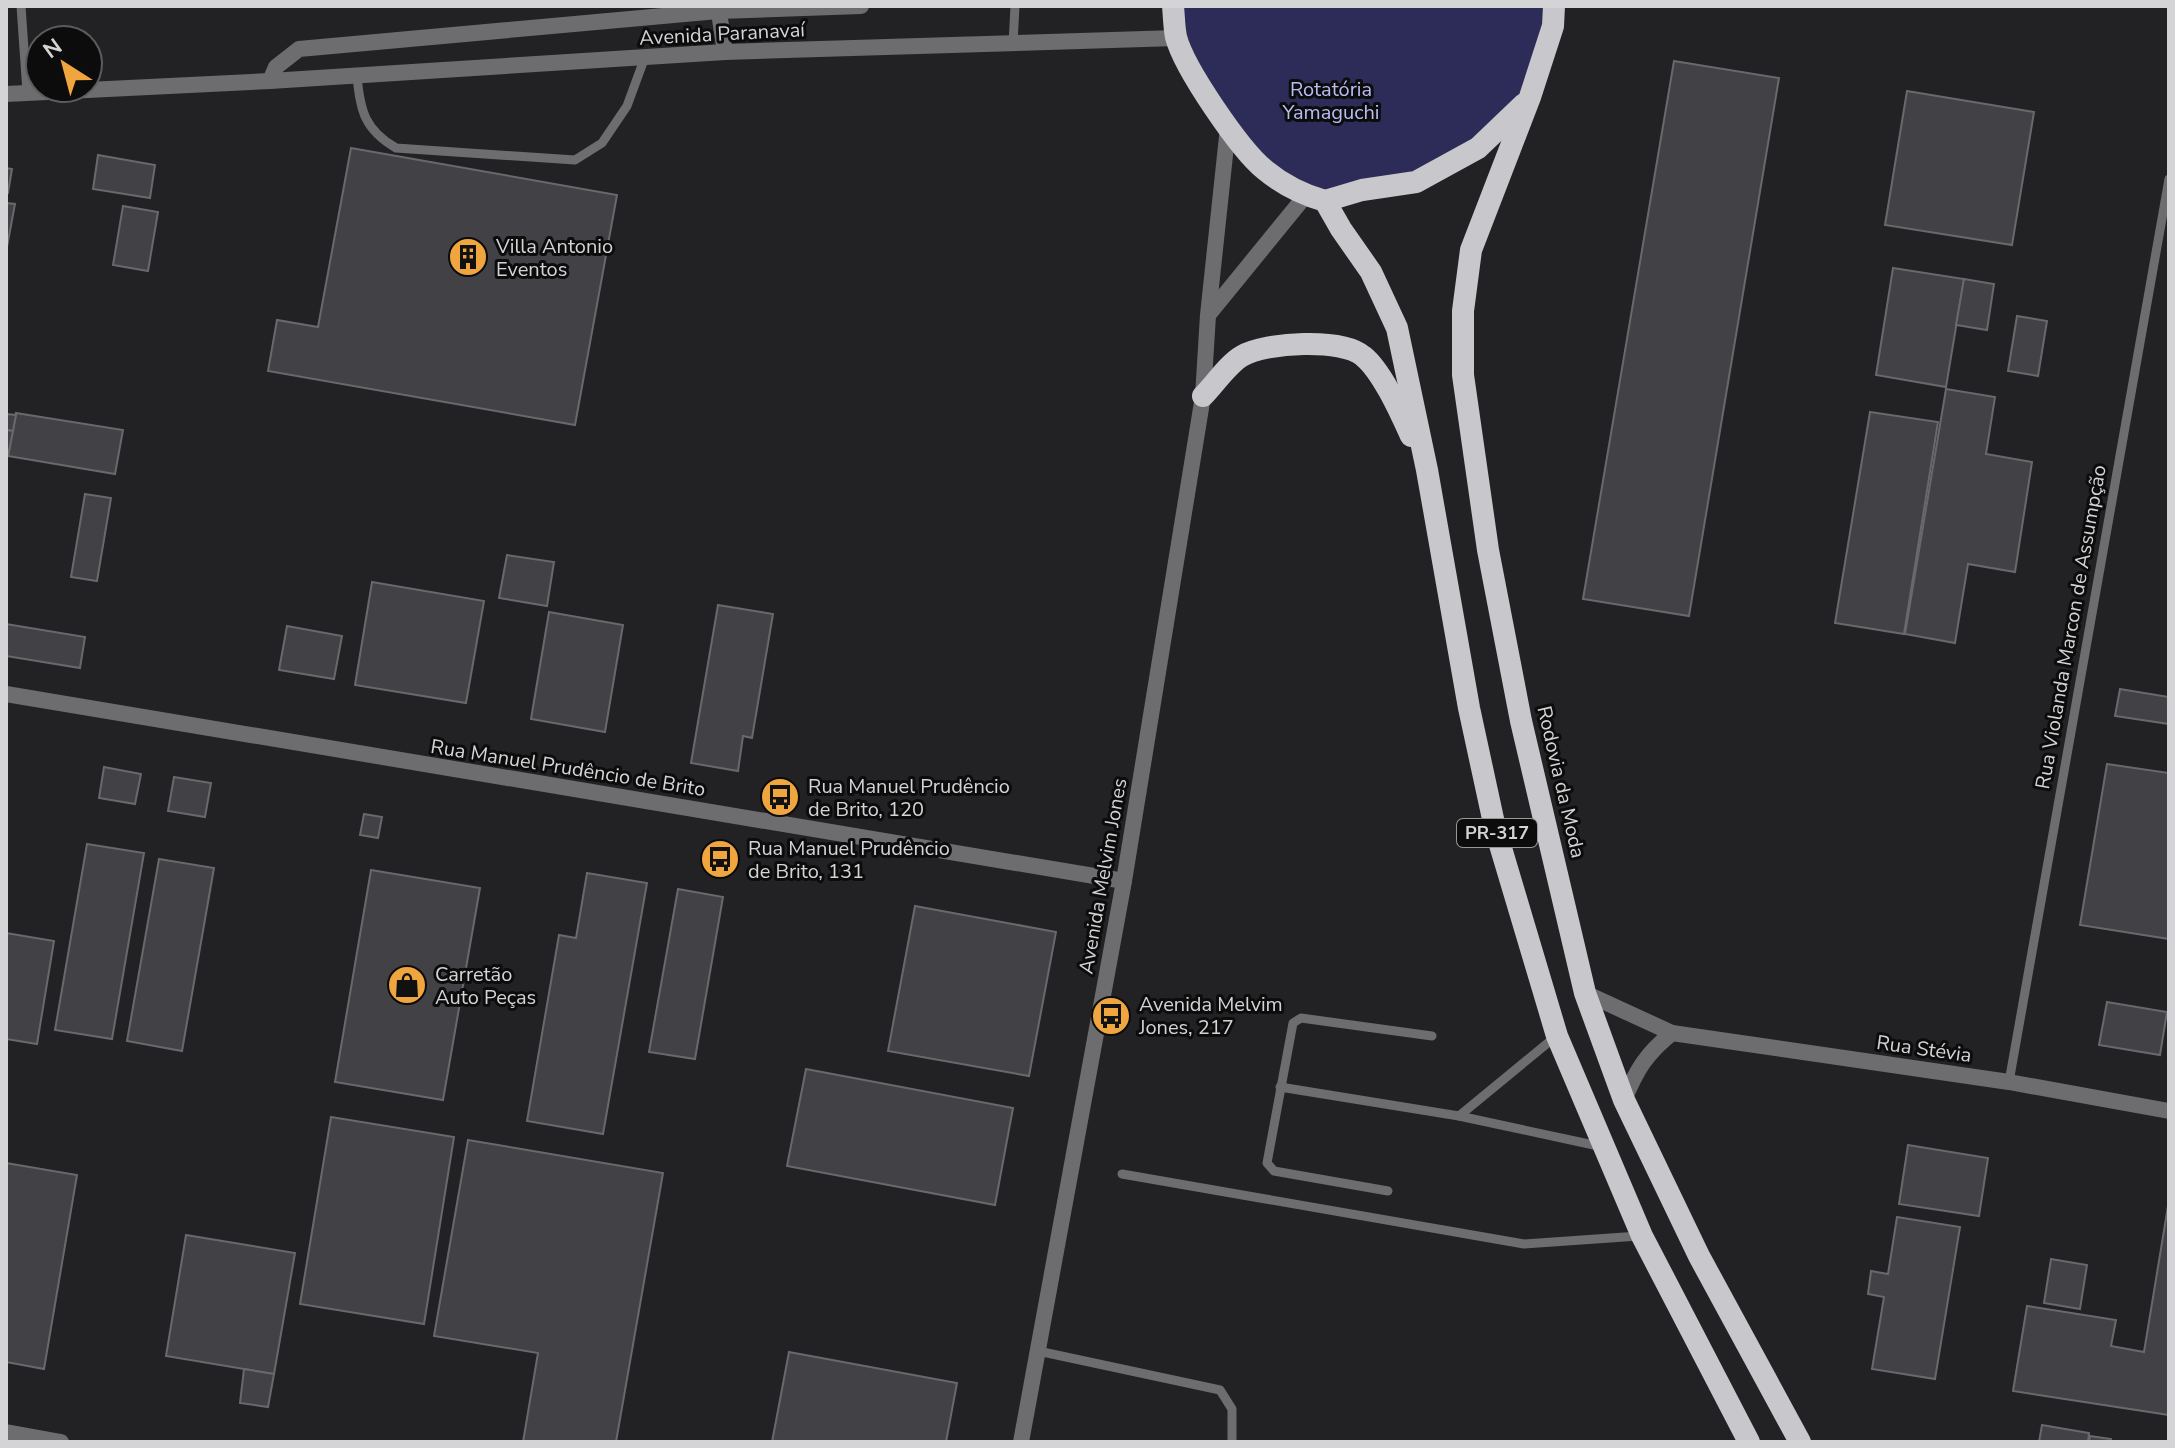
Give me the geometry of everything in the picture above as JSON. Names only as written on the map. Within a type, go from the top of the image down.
[{"type":"highway","points":[[1173,6],[1176,38],[1200,85],[1228,127],[1264,170],[1316,198],[1416,182],[1478,148],[1530,97],[1553,26],[1554,6]]},
{"type":"highway","name":"Rodovia da Moda","points":[[1530,97],[1471,250],[1463,311],[1463,375],[1488,550],[1515,690],[1585,993],[1624,1100],[1699,1256],[1800,1442]]},
{"type":"highway","name":"PR-317","points":[[1316,198],[1371,272],[1397,328],[1427,470],[1469,708],[1495,828],[1557,1036],[1642,1236],[1749,1442]]},
{"type":"highway","points":[[1203,396],[1242,356],[1277,346],[1321,342],[1363,354],[1393,396],[1427,470]]},
{"type":"street","name":"Avenida Paranavaí","points":[[270,81],[276,67],[299,49],[718,8],[861,6]]},
{"type":"street","points":[[718,8],[725,52]]},
{"type":"street","name":"Avenida Paranavaí","points":[[104,89],[725,52],[1176,38]]},
{"type":"street","name":"Avenida Melvim Jones","points":[[1021,1442],[1124,881],[1203,396],[1208,315],[1228,127]]},
{"type":"street","points":[[1208,315],[1316,198]]},
{"type":"street","name":"Rua Manuel Prudêncio de Brito","points":[[6,694],[1124,881]]},
{"type":"street","name":"Rua Stévia","points":[[1585,993],[1672,1033],[2009,1082],[2169,1111]]},
{"type":"street","points":[[1624,1100],[1645,1058],[1672,1033]]},
{"type":"street","points":[[6,1432],[61,1442]]},
{"type":"lane","points":[[21,6],[24,49]]},
{"type":"lane","points":[[1013,44],[1015,6]]},
{"type":"lane","points":[[357,76],[360,104],[375,136],[396,148],[575,160],[602,143],[611,131],[627,106],[645,57]]},
{"type":"lane","name":"Rua Violanda Marcon de Assumpção","points":[[2009,1082],[2169,179]]},
{"type":"lane","points":[[1388,1191],[1274,1171],[1267,1163],[1293,1023],[1301,1018],[1432,1036]]},
{"type":"lane","points":[[1459,1116],[1557,1036]]},
{"type":"lane","points":[[1280,1087],[1459,1116],[1603,1147]]},
{"type":"lane","points":[[1122,1174],[1524,1244],[1642,1236]]},
{"type":"lane","points":[[1038,1351],[1220,1390],[1232,1409],[1232,1442]]},
{"type":"green space","name":"Rotatória Yamaguchi","points":[[1173,6],[1554,6],[1530,97],[1416,182],[1325,200],[1264,170],[1200,85]]},
{"type":"building","points":[[1674,61],[1779,78],[1689,616],[1583,599]]},
{"type":"building","points":[[1907,91],[2034,112],[2012,245],[1885,225]]},
{"type":"building","name":"Villa Antonio Eventos","points":[[351,148],[617,195],[575,425],[268,371],[277,320],[318,327]]},
{"type":"building","points":[[98,155],[155,165],[150,198],[93,189]]},
{"type":"building","points":[[6,168],[12,169],[8,193],[6,193]]},
{"type":"building","points":[[6,203],[15,204],[7,247],[6,247]]},
{"type":"building","points":[[123,206],[158,212],[148,271],[113,265]]},
{"type":"building","points":[[1893,268],[1964,279],[1946,387],[1876,375]]},
{"type":"building","points":[[1964,279],[1994,284],[1987,330],[1956,325]]},
{"type":"building","points":[[2017,316],[2047,321],[2038,376],[2008,371]]},
{"type":"building","points":[[1946,389],[1995,397],[1986,454],[2032,462],[2015,572],[1968,564],[1955,643],[1905,634]]},
{"type":"building","points":[[1870,412],[1938,422],[1904,634],[1835,623]]},
{"type":"building","points":[[16,413],[123,430],[115,474],[8,456]]},
{"type":"building","points":[[6,414],[16,415],[13,431],[6,430]]},
{"type":"building","points":[[6,430],[13,431],[8,456],[6,455]]},
{"type":"building","points":[[85,494],[111,498],[97,581],[71,577]]},
{"type":"building","points":[[507,555],[554,562],[547,606],[499,598]]},
{"type":"building","points":[[372,582],[484,601],[466,703],[355,685]]},
{"type":"building","points":[[718,605],[773,614],[752,738],[743,736],[738,771],[691,763]]},
{"type":"building","points":[[549,612],[623,625],[605,732],[531,719]]},
{"type":"building","points":[[6,624],[85,637],[80,668],[6,656]]},
{"type":"building","points":[[287,626],[342,636],[334,679],[279,670]]},
{"type":"building","points":[[2120,689],[2169,697],[2169,724],[2115,716]]},
{"type":"building","points":[[2107,764],[2169,773],[2169,939],[2080,925]]},
{"type":"building","points":[[104,767],[141,774],[135,804],[99,798]]},
{"type":"building","points":[[174,777],[211,783],[205,817],[168,811]]},
{"type":"building","points":[[364,814],[382,817],[378,838],[360,835]]},
{"type":"building","points":[[87,844],[144,853],[112,1039],[55,1030]]},
{"type":"building","points":[[159,859],[214,868],[182,1051],[127,1041]]},
{"type":"building","name":"Carretão Auto Peças","points":[[371,870],[480,888],[443,1100],[335,1082]]},
{"type":"building","points":[[587,873],[647,883],[603,1134],[527,1121],[559,935],[576,938]]},
{"type":"building","points":[[678,889],[723,897],[695,1059],[649,1052]]},
{"type":"building","points":[[915,906],[1056,932],[1029,1076],[888,1051]]},
{"type":"building","points":[[6,933],[54,941],[37,1044],[6,1039]]},
{"type":"building","points":[[2107,1002],[2167,1012],[2160,1055],[2099,1045]]},
{"type":"building","points":[[806,1069],[1013,1108],[995,1205],[787,1166]]},
{"type":"building","points":[[331,1117],[454,1137],[424,1324],[300,1304]]},
{"type":"building","points":[[468,1140],[663,1173],[616,1442],[523,1442],[538,1353],[434,1336]]},
{"type":"building","points":[[1908,1145],[1988,1158],[1979,1216],[1899,1204]]},
{"type":"building","points":[[6,1163],[77,1175],[44,1369],[6,1362]]},
{"type":"building","points":[[2169,1200],[2169,1415],[2013,1391],[2027,1306],[2116,1320],[2111,1346],[2144,1352]]},
{"type":"building","points":[[1897,1217],[1960,1227],[1935,1379],[1872,1369],[1884,1297],[1868,1294],[1871,1271],[1888,1274]]},
{"type":"building","points":[[186,1235],[295,1253],[274,1374],[166,1356]]},
{"type":"building","points":[[2051,1259],[2087,1265],[2080,1309],[2044,1303]]},
{"type":"building","points":[[789,1352],[957,1383],[946,1442],[772,1442]]},
{"type":"building","points":[[244,1369],[274,1374],[268,1407],[240,1403]]},
{"type":"building","points":[[2042,1425],[2089,1433],[2088,1442],[2039,1442]]},
{"type":"building","points":[[2090,1436],[2111,1439],[2110,1442],[2089,1442]]},
{"type":"place","name":"Villa Antonio Eventos","points":[[468,257]]},
{"type":"place","name":"Rua Manuel Prudêncio de Brito, 120","points":[[780,797]]},
{"type":"place","name":"Rua Manuel Prudêncio de Brito, 131","points":[[720,859]]},
{"type":"place","name":"Carretão Auto Peças","points":[[407,985]]},
{"type":"place","name":"Avenida Melvim Jones, 217","points":[[1111,1016]]}]
